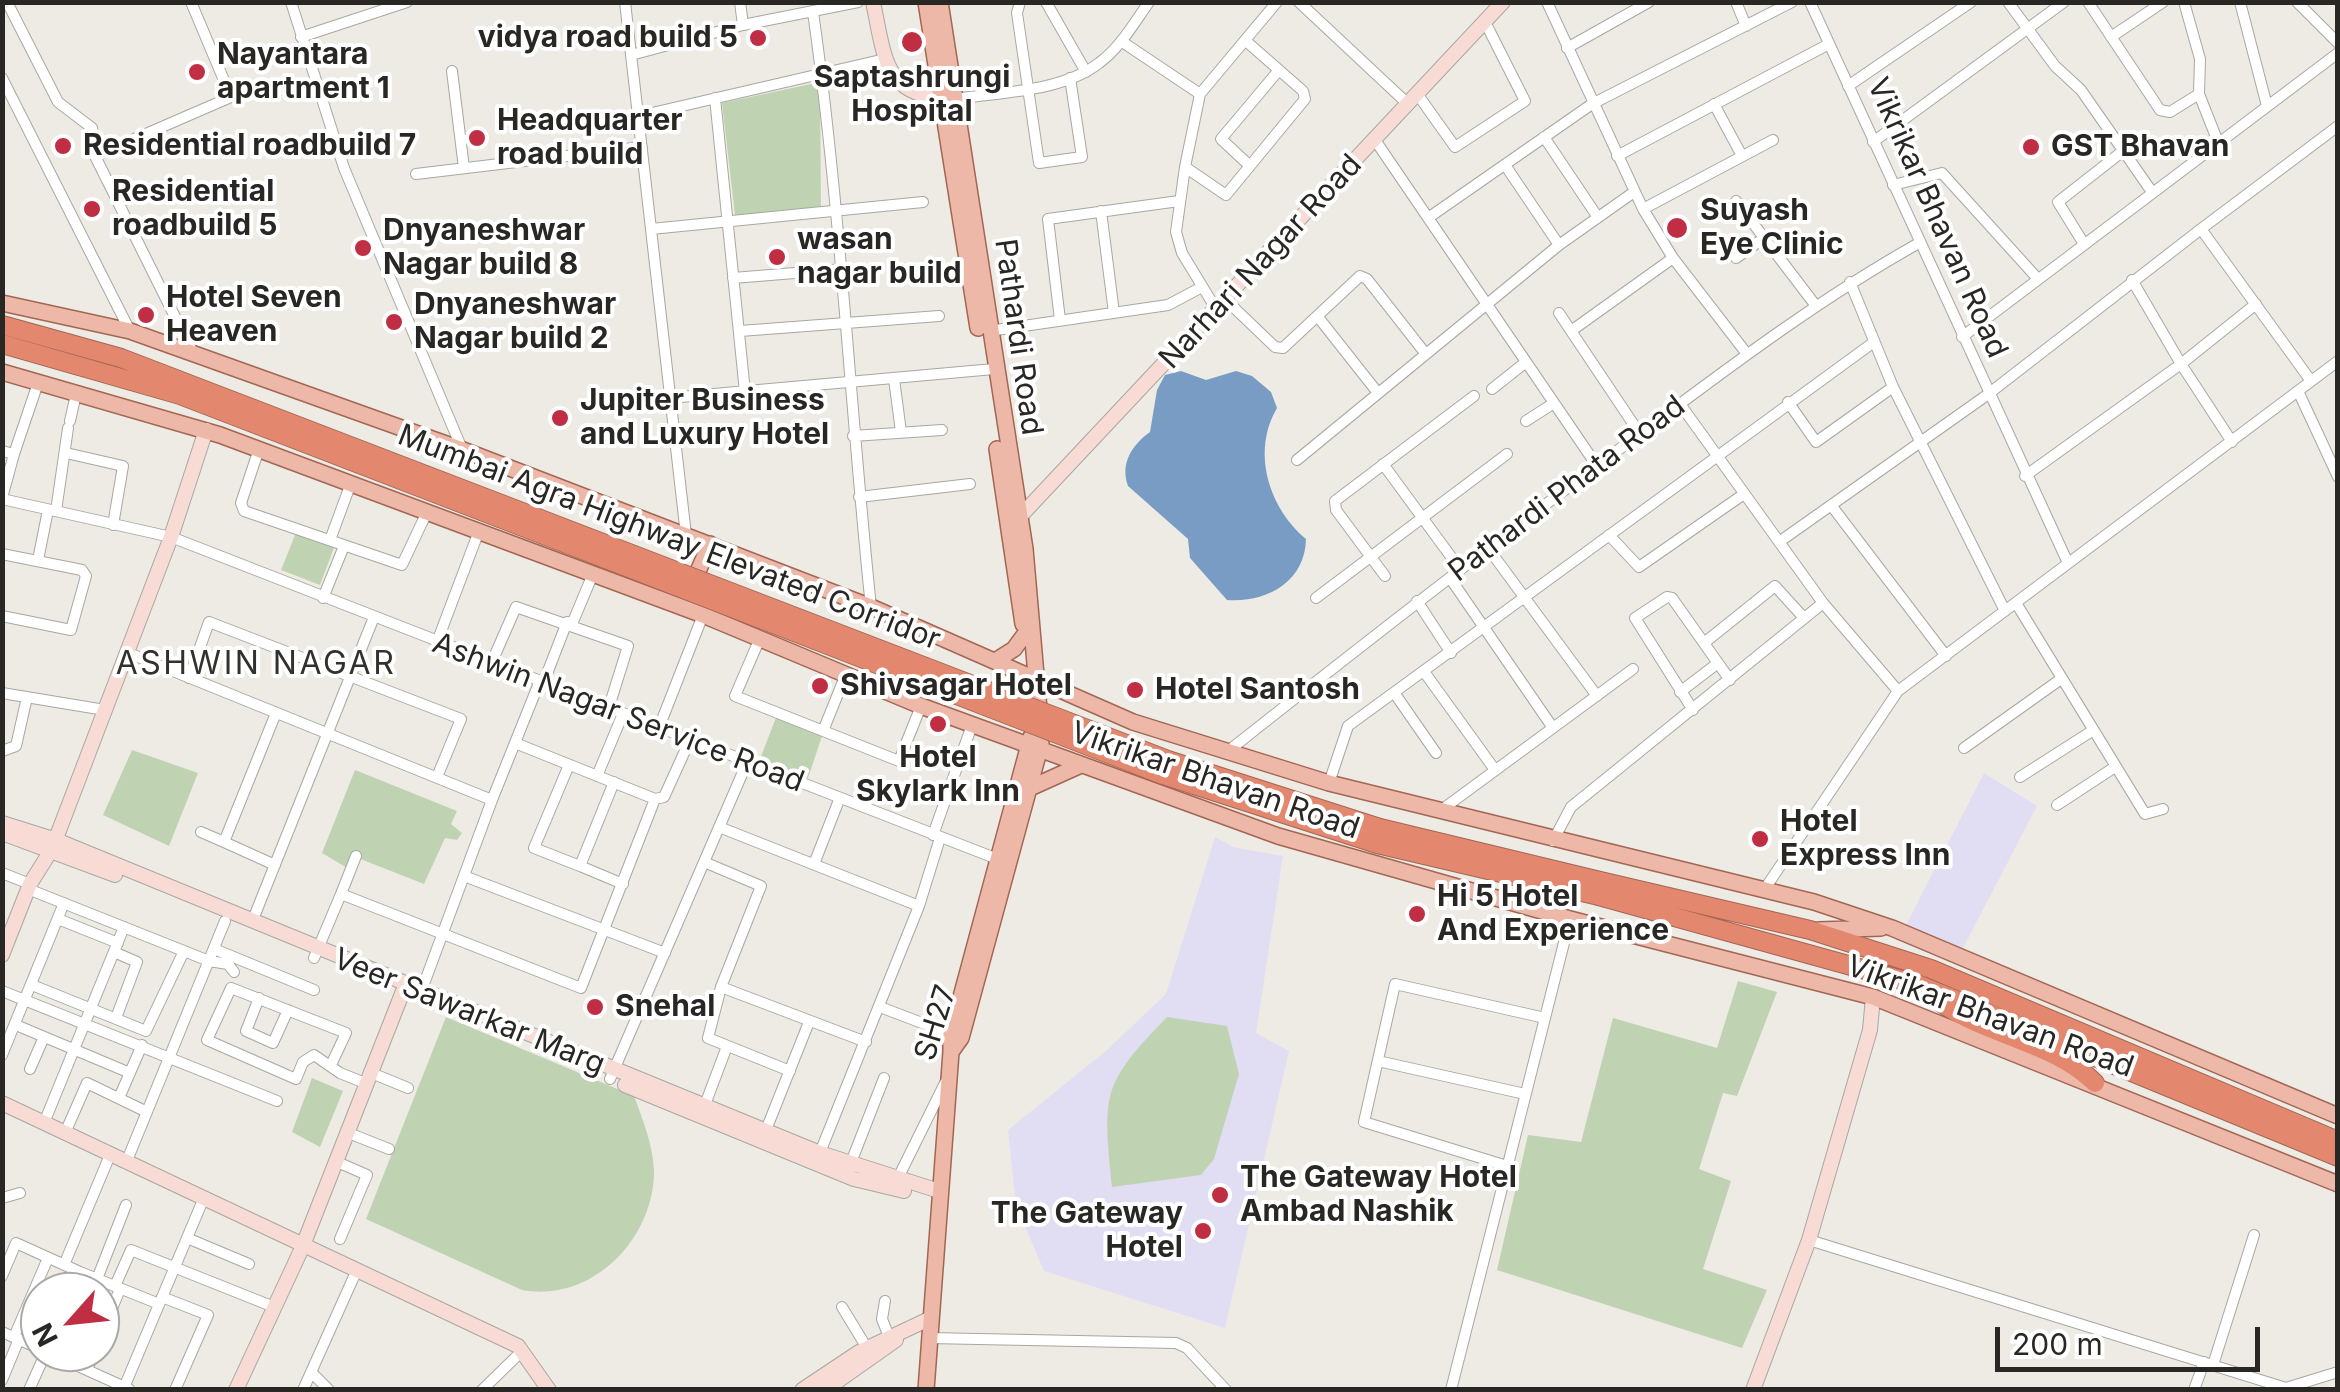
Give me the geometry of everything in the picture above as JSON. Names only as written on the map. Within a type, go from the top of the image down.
[{"type":"highway","name":"Mumbai Agra Highway Elevated Corridor","points":[[2,325],[121,358],[322,432],[1168,760],[1380,828],[1598,888],[1920,986],[2338,1157]]},
{"type":"highway","name":"Mumbai Agra Highway Elevated Corridor","points":[[2,344],[180,395],[1163,775],[1377,844],[1810,930],[2002,998],[2338,1142]]},
{"type":"highway","points":[[1920,986],[1962,1018],[2080,1068],[2095,1083]]},
{"type":"main road","points":[[926,2],[948,99],[1014,523],[1025,634],[1036,678]]},
{"type":"main road","name":"Pathardi Road","points":[[940,2],[948,99],[989,331],[990,369]]},
{"type":"main road","name":"Vikrikar Bhavan Road","points":[[2,302],[130,330],[462,450],[870,607],[1132,722],[1439,812],[1764,890],[1892,928],[2338,1116]]},
{"type":"main road","name":"Vikrikar Bhavan Road","points":[[2,372],[259,449],[704,615],[921,706],[1258,829],[1570,920],[1873,998],[2095,1083],[2338,1184]]},
{"type":"main road","name":"SH27","points":[[926,1390],[951,1052],[961,1038],[1005,862],[1030,788],[1036,748],[1036,678],[1014,523]]},
{"type":"main road","points":[[682,607],[710,544]]},
{"type":"main road","points":[[995,661],[1014,649],[1025,634]]},
{"type":"main road","points":[[951,1052],[951,1034],[1036,748]]},
{"type":"main road","points":[[1030,788],[1081,764]]},
{"type":"main road","points":[[1258,829],[1282,769]]},
{"type":"main road","points":[[1810,930],[1892,928]]},
{"type":"street","points":[[6,2],[58,102],[92,128],[95,156],[192,352]]},
{"type":"street","points":[[95,156],[231,98],[191,2]]},
{"type":"street","points":[[291,2],[344,168],[462,450]]},
{"type":"street","points":[[301,37],[407,2]]},
{"type":"street","points":[[626,2],[686,535]]},
{"type":"street","points":[[740,2],[744,25]]},
{"type":"street","points":[[632,54],[744,25],[858,2]]},
{"type":"street","points":[[873,2],[885,60],[906,90],[948,99],[1027,88],[1086,72],[1121,41],[1149,2]]},
{"type":"street","points":[[1020,2],[1017,13],[1038,162],[1080,158],[1070,78]]},
{"type":"street","points":[[1276,2],[1247,42],[1200,94],[1179,201],[1179,243],[1202,287],[1279,348],[1287,346],[1360,276],[1367,279],[1425,353]]},
{"type":"street","points":[[1299,2],[1413,100],[1455,148],[1525,100],[1485,22]]},
{"type":"street","name":"Narhari Nagar Road","points":[[1014,523],[1503,2]]},
{"type":"street","points":[[1547,2],[1643,209],[1673,258],[1747,354]]},
{"type":"street","points":[[1620,2],[1626,15]]},
{"type":"street","points":[[1567,48],[1649,2]]},
{"type":"street","points":[[1736,2],[1746,26]]},
{"type":"street","points":[[1428,218],[1592,104],[1792,2]]},
{"type":"street","name":"Vikrikar Bhavan Road","points":[[1810,2],[1986,395],[2068,564]]},
{"type":"street","points":[[1848,86],[1958,6],[1971,2]]},
{"type":"street","points":[[2008,2],[2055,66],[2082,90],[2152,192]]},
{"type":"street","points":[[1873,142],[2064,2]]},
{"type":"street","points":[[2088,2],[2164,112],[2199,94]]},
{"type":"street","points":[[2184,2],[2200,59],[2199,94],[2218,142]]},
{"type":"street","points":[[2240,2],[2267,106]]},
{"type":"street","points":[[2297,2],[2338,44]]},
{"type":"street","points":[[1050,4],[1086,72]]},
{"type":"street","points":[[2111,37],[2156,4]]},
{"type":"street","points":[[812,12],[844,268],[853,436],[870,607]]},
{"type":"street","points":[[1121,41],[1200,94]]},
{"type":"street","points":[[1185,167],[1224,195],[1305,99],[1303,91],[1247,42]]},
{"type":"street","points":[[1617,156],[1828,44]]},
{"type":"street","points":[[1962,337],[2338,54]]},
{"type":"street","points":[[638,116],[885,60]]},
{"type":"street","points":[[1250,166],[1221,139],[1279,70]]},
{"type":"street","points":[[452,71],[464,168]]},
{"type":"street","points":[[2,78],[130,330]]},
{"type":"street","points":[[715,98],[744,392]]},
{"type":"street","points":[[1714,104],[1742,156]]},
{"type":"street","points":[[1779,542],[1986,395],[2338,126]]},
{"type":"street","points":[[1544,137],[1597,216]]},
{"type":"street","points":[[1375,140],[1597,466]]},
{"type":"street","points":[[1643,209],[1772,140]]},
{"type":"street","points":[[416,174],[642,148]]},
{"type":"street","points":[[2084,244],[2058,202],[2123,151]]},
{"type":"street","points":[[1505,165],[1559,244]]},
{"type":"street","points":[[1892,186],[1942,173],[2038,279]]},
{"type":"street","points":[[1297,460],[1559,244],[1634,192]]},
{"type":"street","points":[[1060,320],[1047,221],[1179,201]]},
{"type":"street","points":[[1736,201],[1816,306]]},
{"type":"street","points":[[651,229],[923,202]]},
{"type":"street","points":[[1100,211],[1114,313]]},
{"type":"street","points":[[2201,228],[2312,381]]},
{"type":"street","points":[[1736,258],[1764,238]]},
{"type":"street","name":"Pathardi Phata Road","points":[[1227,752],[1416,601],[1747,354],[1850,282],[1918,243]]},
{"type":"street","points":[[1571,331],[1673,258]]},
{"type":"street","points":[[733,278],[844,268]]},
{"type":"street","points":[[2132,280],[2232,442]]},
{"type":"street","points":[[1850,282],[1893,387],[1922,438],[2005,611]]},
{"type":"street","points":[[989,331],[1168,305],[1202,287]]},
{"type":"street","points":[[2024,476],[2181,364],[2256,304]]},
{"type":"street","points":[[1559,313],[1640,434]]},
{"type":"street","points":[[740,330],[938,316]]},
{"type":"street","points":[[1318,318],[1378,393]]},
{"type":"street","points":[[1329,782],[1348,726],[1874,342]]},
{"type":"street","points":[[1492,389],[1526,362]]},
{"type":"street","points":[[1764,890],[1898,691],[2338,362]]},
{"type":"street","points":[[669,398],[990,369]]},
{"type":"street","points":[[894,379],[901,432]]},
{"type":"street","points":[[2,499],[8,453],[38,383]]},
{"type":"street","points":[[1788,402],[1816,442],[1893,387]]},
{"type":"street","points":[[2298,392],[2338,476]]},
{"type":"street","points":[[38,560],[66,453],[76,394]]},
{"type":"street","points":[[1384,576],[1333,504],[1474,396]]},
{"type":"street","points":[[1526,420],[1554,403]]},
{"type":"street","points":[[1680,404],[1823,603],[1898,691]]},
{"type":"street","points":[[2,955],[6,934],[54,844],[171,537],[206,430]]},
{"type":"street","points":[[853,436],[942,430]]},
{"type":"street","points":[[259,449],[242,508],[402,565],[427,512]]},
{"type":"street","points":[[66,453],[123,466],[113,524]]},
{"type":"street","points":[[1316,598],[1507,454]]},
{"type":"street","points":[[1383,464],[1460,569]]},
{"type":"street","points":[[330,540],[350,483]]},
{"type":"street","points":[[859,497],[970,484]]},
{"type":"street","points":[[1609,535],[1638,568],[1744,494]]},
{"type":"street","name":"Ashwin Nagar Service Road","points":[[2,499],[171,537],[622,716],[1005,862]]},
{"type":"street","points":[[1831,505],[1946,656]]},
{"type":"street","points":[[436,642],[478,531]]},
{"type":"street","points":[[323,598],[344,546]]},
{"type":"street","points":[[1488,548],[1597,696]]},
{"type":"street","points":[[2,554],[86,573],[75,626],[69,630],[2,616]]},
{"type":"street","points":[[421,992],[515,742],[594,574]]},
{"type":"street","points":[[1450,578],[1554,728]]},
{"type":"street","points":[[1704,644],[1775,586],[1804,618]]},
{"type":"street","points":[[1693,710],[1634,620],[1670,596],[1730,680]]},
{"type":"street","points":[[1416,601],[1451,653]]},
{"type":"street","points":[[1553,842],[1570,807],[1823,603]]},
{"type":"street","points":[[2016,603],[2146,817],[2163,809]]},
{"type":"street","points":[[491,664],[516,607],[570,623],[628,646],[608,710]]},
{"type":"street","points":[[658,730],[704,615]]},
{"type":"street","points":[[252,922],[374,618]]},
{"type":"street","points":[[189,678],[209,622],[461,719],[437,778]]},
{"type":"street","points":[[760,638],[735,696],[899,761],[921,706]]},
{"type":"street","points":[[126,652],[492,800]]},
{"type":"street","points":[[1680,692],[1718,663]]},
{"type":"street","points":[[1439,812],[1633,669]]},
{"type":"street","points":[[1425,672],[1495,770]]},
{"type":"street","points":[[824,731],[846,674]]},
{"type":"street","points":[[1964,748],[2061,679]]},
{"type":"street","points":[[2,692],[104,710]]},
{"type":"street","points":[[1395,694],[1436,753]]},
{"type":"street","points":[[2,751],[16,746],[27,698]]},
{"type":"street","points":[[224,842],[276,713]]},
{"type":"street","points":[[597,776],[622,716]]},
{"type":"street","points":[[818,1158],[919,906],[936,836],[972,725]]},
{"type":"street","points":[[2020,777],[2092,730]]},
{"type":"street","points":[[515,742],[655,799],[664,797],[689,742]]},
{"type":"street","points":[[612,1075],[746,764]]},
{"type":"street","points":[[569,765],[534,848],[623,884]]},
{"type":"street","points":[[2057,805],[2115,767]]},
{"type":"street","points":[[580,866],[614,782]]},
{"type":"street","points":[[342,894],[582,988],[655,799]]},
{"type":"street","points":[[814,864],[839,800]]},
{"type":"street","name":"Veer Sawarkar Marg","points":[[2,822],[225,921],[316,954],[818,1158],[864,1182],[939,1195]]},
{"type":"street","points":[[719,827],[919,906]]},
{"type":"street","points":[[201,832],[275,865]]},
{"type":"street","name":"Veer Sawarkar Marg","points":[[2,833],[54,844],[252,922],[316,954]]},
{"type":"street","points":[[316,954],[356,856]]},
{"type":"street","points":[[704,862],[760,886],[721,986],[708,1038],[726,1049],[790,1070]]},
{"type":"street","points":[[2,873],[64,903],[209,962],[228,964],[234,972]]},
{"type":"street","points":[[464,876],[665,952]]},
{"type":"street","points":[[2,1056],[64,903]]},
{"type":"street","points":[[58,919],[137,962],[116,1018]]},
{"type":"street","points":[[1450,1390],[1570,920]]},
{"type":"street","points":[[126,1163],[225,921]]},
{"type":"street","points":[[44,1123],[124,927]]},
{"type":"street","points":[[214,948],[314,990]]},
{"type":"street","points":[[32,985],[146,1031],[184,951]]},
{"type":"street","points":[[1508,1166],[1364,1122],[1395,984],[1545,1018]]},
{"type":"street","points":[[721,986],[866,1042]]},
{"type":"street","points":[[331,1066],[346,1032],[231,988],[208,1040],[296,1079],[306,1058],[314,1055],[331,1066],[408,1088]]},
{"type":"street","points":[[237,1389],[302,1248],[403,990]]},
{"type":"street","name":"Veer Sawarkar Marg","points":[[403,990],[421,992],[612,1075]]},
{"type":"street","points":[[2,991],[277,1100]]},
{"type":"street","points":[[258,998],[246,1031],[273,1044],[288,1010]]},
{"type":"street","points":[[1753,1390],[1809,1240],[1870,1030],[1873,998]]},
{"type":"street","points":[[880,1007],[951,1034]]},
{"type":"street","points":[[764,1136],[809,1022]]},
{"type":"street","points":[[16,1025],[130,1073]]},
{"type":"street","points":[[30,1069],[44,1037]]},
{"type":"street","points":[[119,1098],[142,1046]]},
{"type":"street","points":[[702,1111],[726,1049]]},
{"type":"street","points":[[1378,1061],[1526,1094]]},
{"type":"street","points":[[850,1164],[884,1078]]},
{"type":"street","points":[[898,1180],[947,1078]]},
{"type":"street","points":[[65,1133],[87,1083],[148,1112]]},
{"type":"street","points":[[4,1106],[522,1351],[548,1390]]},
{"type":"street","points":[[346,1132],[390,1148]]},
{"type":"street","points":[[64,1265],[110,1155]]},
{"type":"street","name":"Veer Sawarkar Marg","points":[[818,1158],[850,1164],[939,1195]]},
{"type":"street","points":[[335,1161],[367,1175],[340,1239]]},
{"type":"street","points":[[2,1198],[20,1192]]},
{"type":"street","points":[[91,1372],[126,1389],[203,1200]]},
{"type":"street","points":[[101,1272],[126,1204]]},
{"type":"street","points":[[2194,1390],[2208,1363],[2254,1236]]},
{"type":"street","points":[[187,1238],[249,1264]]},
{"type":"street","points":[[1809,1240],[2286,1388],[2338,1372]]},
{"type":"street","points":[[2,1276],[16,1243],[80,1272]]},
{"type":"street","points":[[120,1282],[131,1250],[274,1308]]},
{"type":"street","points":[[2,1380],[12,1336],[48,1258]]},
{"type":"street","points":[[303,1390],[356,1272]]},
{"type":"street","points":[[120,1289],[208,1315],[175,1390]]},
{"type":"street","points":[[884,1301],[882,1319],[896,1334]]},
{"type":"street","points":[[842,1307],[868,1348]]},
{"type":"street","points":[[802,1390],[868,1348],[929,1318]]},
{"type":"street","points":[[825,1390],[890,1347],[896,1334]]},
{"type":"street","points":[[929,1338],[1176,1343],[1195,1356],[1226,1390]]},
{"type":"street","points":[[485,1389],[522,1351]]},
{"type":"street","points":[[311,1372],[329,1390]]},
{"type":"shaded area","points":[[1984,773],[2037,806],[1962,950],[1905,927]]},
{"type":"shaded area","points":[[1215,837],[1233,847],[1283,856],[1256,1033],[1289,1051],[1225,1328],[1044,1271],[1016,1206],[1008,1130],[1107,1050],[1166,994]]},
{"type":"green space","points":[[820,82],[821,209],[735,215],[722,103]]},
{"type":"green space","points":[[297,530],[335,545],[320,585],[281,570]]},
{"type":"green space","points":[[777,715],[823,733],[808,778],[760,759]]},
{"type":"green space","points":[[132,750],[198,773],[169,846],[103,815]]},
{"type":"green space","points":[[355,770],[457,811],[451,824],[462,833],[457,840],[445,838],[424,884],[358,858],[349,869],[322,853]]},
{"type":"green space","points":[[1738,981],[1777,992],[1737,1096],[1723,1093],[1699,1169],[1731,1181],[1703,1269],[1767,1290],[1742,1348],[1497,1270],[1528,1135],[1581,1142],[1613,1018],[1717,1048]]},
{"type":"green space","points":[[446,1017],[634,1096],[652,1152],[651,1196],[643,1221],[630,1242],[594,1276],[572,1287],[522,1290],[366,1219]]},
{"type":"green space","points":[[1167,1017],[1227,1026],[1239,1074],[1214,1159],[1201,1175],[1112,1187],[1108,1130],[1111,1092],[1129,1059]]},
{"type":"green space","points":[[312,1078],[343,1091],[320,1147],[292,1132]]},
{"type":"water","points":[[1181,371],[1206,380],[1236,371],[1252,376],[1271,392],[1277,408],[1265,443],[1268,478],[1282,512],[1306,539],[1299,568],[1268,594],[1227,600],[1190,558],[1188,539],[1128,486],[1127,462],[1133,449],[1150,432],[1157,390],[1165,375]]},
{"type":"place","name":"vidya road build 5","points":[[758,38]]},
{"type":"place","name":"Saptashrungi Hospital","points":[[912,42]]},
{"type":"place","name":"Nayantara apartment 1","points":[[197,72]]},
{"type":"place","name":"Headquarter road build","points":[[477,138]]},
{"type":"place","name":"Residential roadbuild 7","points":[[63,146]]},
{"type":"place","name":"GST Bhavan","points":[[2031,147]]},
{"type":"place","name":"Residential roadbuild 5","points":[[92,209]]},
{"type":"place","name":"Suyash Eye Clinic","points":[[1677,228]]},
{"type":"place","name":"Dnyaneshwar Nagar build 8","points":[[363,248]]},
{"type":"place","name":"wasan nagar build","points":[[777,257]]},
{"type":"place","name":"Hotel Seven Heaven","points":[[146,315]]},
{"type":"place","name":"Dnyaneshwar Nagar build 2","points":[[394,322]]},
{"type":"place","name":"Jupiter Business and Luxury Hotel","points":[[560,418]]},
{"type":"place","name":"Shivsagar Hotel","points":[[820,686]]},
{"type":"place","name":"Hotel Santosh","points":[[1135,690]]},
{"type":"place","name":"Hotel Skylark Inn","points":[[938,724]]},
{"type":"place","name":"Hotel Express Inn","points":[[1760,839]]},
{"type":"place","name":"Hi 5 Hotel And Experience","points":[[1417,914]]},
{"type":"place","name":"Snehal","points":[[595,1007]]},
{"type":"place","name":"The Gateway Hotel Ambad Nashik","points":[[1220,1195]]},
{"type":"place","name":"The Gateway Hotel","points":[[1203,1231]]},
{"type":"district","name":"ASHWIN NAGAR","points":[[256,664]]}]
